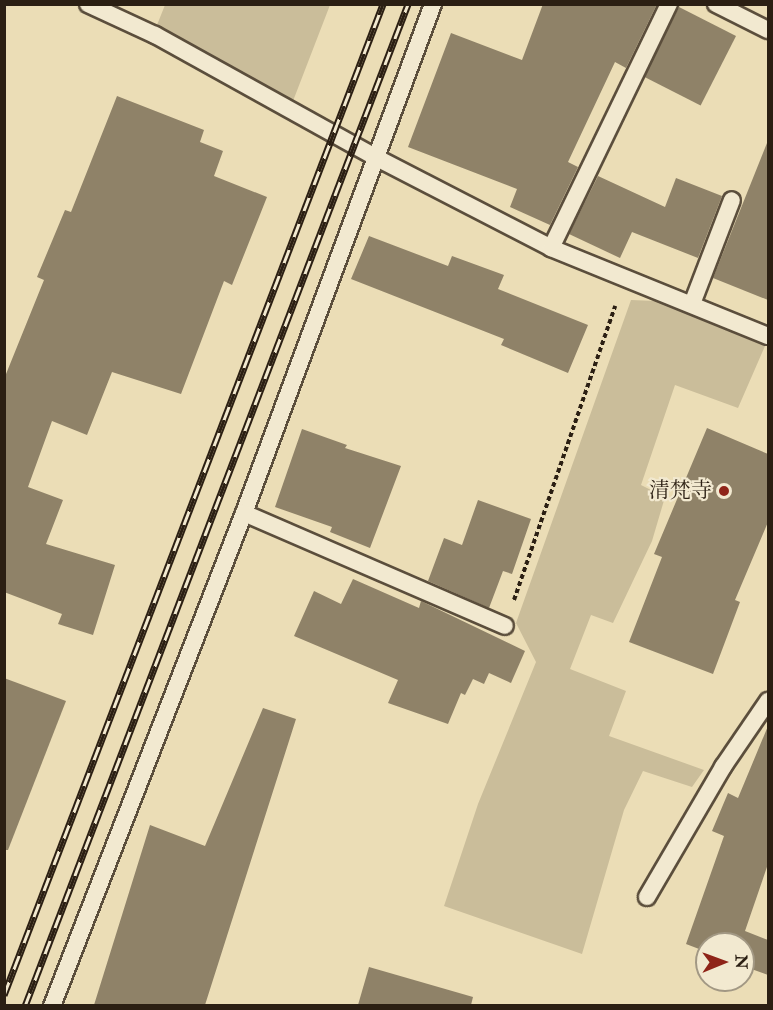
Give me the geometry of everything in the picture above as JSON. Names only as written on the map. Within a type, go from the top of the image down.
[{"type":"lane","points":[[88,4],[155,35],[375,157],[551,248],[624,280],[692,304],[768,336]]},
{"type":"lane","points":[[52,1005],[244,513],[433,4]]},
{"type":"lane","points":[[551,248],[669,4]]},
{"type":"lane","points":[[716,4],[768,30]]},
{"type":"lane","points":[[692,304],[732,200]]},
{"type":"lane","points":[[244,513],[505,626]]},
{"type":"lane","points":[[647,897],[723,767],[768,701]]},
{"type":"path","points":[[505,626],[624,280]]},
{"type":"shaded area","points":[[165,4],[330,5],[293,101],[157,25]]},
{"type":"shaded area","points":[[631,300],[655,301],[765,346],[738,408],[675,385],[641,485],[665,497],[652,541],[613,623],[591,615],[570,669],[626,691],[609,736],[704,770],[692,787],[643,771],[624,810],[582,954],[444,906],[478,804],[536,662],[516,623]]},
{"type":"building","points":[[543,4],[657,4],[626,68],[615,62],[568,162],[578,167],[550,225],[510,207],[517,189],[408,147],[451,33],[522,60]]},
{"type":"building","points":[[679,7],[736,36],[701,106],[644,76]]},
{"type":"building","points":[[117,96],[204,130],[200,142],[223,151],[214,176],[267,197],[232,285],[224,281],[181,394],[112,372],[87,435],[52,421],[28,487],[63,500],[46,544],[115,565],[93,635],[58,624],[62,614],[4,592],[4,379],[44,280],[37,277],[65,210],[71,212]]},
{"type":"building","points":[[768,144],[768,300],[713,278]]},
{"type":"building","points":[[598,176],[665,207],[676,178],[722,196],[698,258],[632,232],[620,258],[569,234]]},
{"type":"building","points":[[369,236],[448,266],[452,256],[504,275],[498,289],[588,325],[568,373],[501,345],[504,339],[351,279]]},
{"type":"building","points":[[707,428],[768,454],[768,522],[735,600],[740,602],[713,674],[629,642],[662,557],[654,554]]},
{"type":"building","points":[[302,429],[347,445],[345,448],[401,466],[370,548],[330,532],[332,527],[275,507]]},
{"type":"building","points":[[478,500],[531,519],[512,574],[503,571],[489,608],[428,581],[444,538],[462,545]]},
{"type":"building","points":[[353,579],[419,608],[421,601],[525,651],[511,683],[489,673],[484,684],[473,679],[465,695],[461,693],[448,724],[388,703],[398,680],[294,636],[314,591],[341,604]]},
{"type":"building","points":[[4,678],[66,701],[8,850],[4,850]]},
{"type":"building","points":[[263,708],[296,719],[205,1005],[94,1005],[150,825],[205,846]]},
{"type":"building","points":[[768,726],[768,864],[745,931],[748,932],[695,932],[695,947],[686,944],[724,836],[712,831],[728,793],[738,798]]},
{"type":"building","points":[[755,935],[768,940],[768,975],[755,970]]},
{"type":"building","points":[[369,967],[473,997],[471,1005],[358,1005]]},
{"type":"railway","points":[[4,995],[383,4]]},
{"type":"railway","points":[[25,1006],[408,4]]},
{"type":"place","name":"清梵寺","points":[[724,491]]}]
